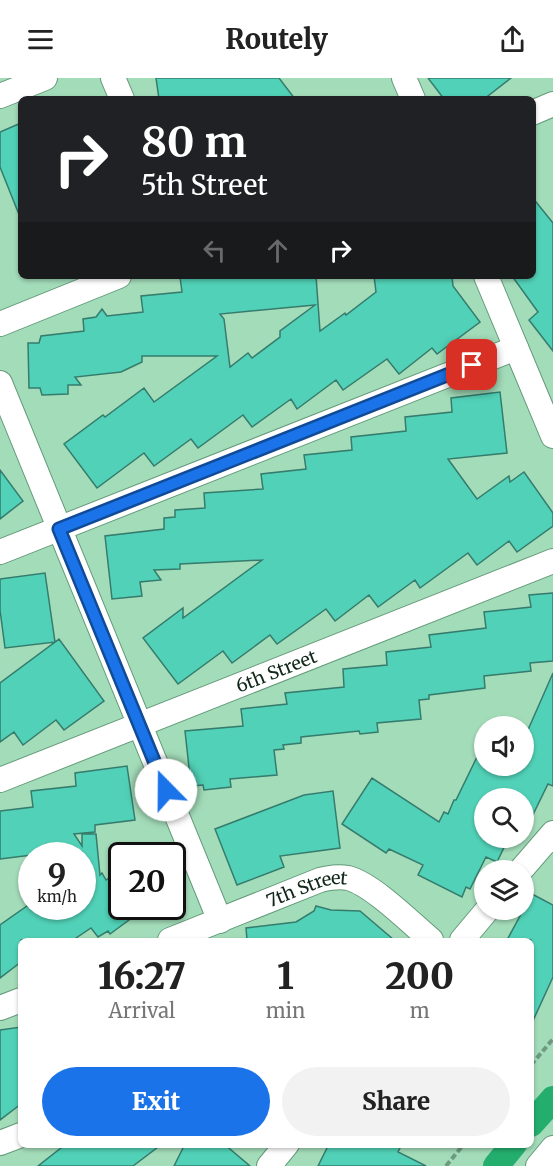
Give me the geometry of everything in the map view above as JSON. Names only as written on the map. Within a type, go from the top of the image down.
[{"type":"lane","points":[[0,96],[45,78]]},
{"type":"lane","points":[[113,78],[121,96]]},
{"type":"lane","points":[[405,78],[412,96]]},
{"type":"lane","points":[[536,111],[553,104]]},
{"type":"lane","points":[[0,324],[112,279]]},
{"type":"lane","points":[[487,279],[553,436]]},
{"type":"lane","points":[[0,552],[516,348]]},
{"type":"lane","points":[[0,383],[220,921]]},
{"type":"lane","name":"6th Street","points":[[0,780],[553,561]]},
{"type":"lane","points":[[530,860],[553,833]]},
{"type":"lane","name":"7th Street","points":[[175,938],[320,880],[338,877],[366,886],[429,938]]},
{"type":"lane","points":[[464,938],[479,920]]},
{"type":"lane","points":[[0,1008],[18,1001]]},
{"type":"lane","points":[[0,1143],[18,1136]]},
{"type":"lane","points":[[538,1166],[553,1148]]},
{"type":"path","points":[[534,1061],[553,1039]]},
{"type":"path","points":[[446,1166],[461,1148]]},
{"type":"building","points":[[156,78],[279,78],[293,96],[159,96]]},
{"type":"building","points":[[428,78],[511,78],[488,96],[442,96]]},
{"type":"building","points":[[18,124],[18,212],[0,167],[0,132]]},
{"type":"building","points":[[536,202],[553,223],[553,351],[529,320],[538,312],[514,279],[536,279]]},
{"type":"building","points":[[180,279],[316,279],[320,331],[376,292],[374,279],[452,279],[453,286],[480,322],[437,354],[432,348],[399,374],[387,359],[343,390],[336,380],[297,409],[291,399],[252,427],[243,415],[198,448],[191,439],[154,466],[144,453],[97,488],[64,444],[144,388],[154,402],[217,356],[142,356],[142,362],[121,372],[75,377],[81,385],[68,385],[68,394],[42,395],[40,388],[29,388],[28,343],[39,343],[41,336],[84,331],[83,319],[96,317],[102,309],[107,316],[143,312],[141,296],[182,292]],"holes":[[[315,305],[280,331],[280,337],[252,358],[248,353],[230,367],[224,319],[220,314]]]},
{"type":"building","points":[[500,392],[507,453],[448,459],[477,499],[509,476],[510,482],[524,472],[553,513],[553,526],[517,552],[509,541],[477,565],[468,553],[420,588],[415,580],[378,607],[369,595],[335,621],[326,609],[277,644],[270,635],[232,663],[223,651],[178,684],[143,638],[183,608],[183,618],[262,560],[180,564],[180,569],[154,570],[161,580],[140,582],[142,596],[112,599],[105,536],[164,529],[164,518],[175,517],[175,510],[205,508],[204,493],[263,489],[261,474],[306,469],[304,455],[352,450],[351,437],[406,431],[405,417],[452,412],[451,398]]},
{"type":"building","points":[[0,470],[23,501],[0,519]]},
{"type":"building","points":[[45,573],[55,642],[5,648],[0,610],[0,579]]},
{"type":"building","points":[[553,593],[553,661],[530,663],[531,671],[484,676],[485,688],[429,695],[429,699],[419,700],[421,719],[377,723],[378,732],[360,734],[359,731],[301,737],[301,743],[283,745],[284,749],[274,750],[277,775],[230,779],[231,787],[204,790],[203,785],[191,786],[185,731],[243,726],[241,709],[287,704],[285,693],[344,687],[343,669],[387,665],[386,652],[431,647],[429,635],[486,628],[484,612],[531,607],[529,595]]},
{"type":"building","points":[[59,639],[104,701],[64,730],[56,720],[23,745],[14,732],[0,742],[0,683]]},
{"type":"building","points":[[553,673],[553,786],[548,784],[534,813],[534,788],[474,788],[474,848],[504,848],[498,860],[486,857],[484,860],[474,860],[474,881],[470,889],[466,887],[462,897],[418,875],[423,865],[389,849],[386,853],[342,824],[372,778],[439,822],[444,812],[448,814],[474,763],[474,776],[534,776],[534,716]]},
{"type":"building","points":[[127,766],[135,820],[95,825],[95,832],[74,834],[79,842],[18,842],[18,857],[0,859],[0,811],[33,807],[31,791],[76,786],[75,773]]},
{"type":"building","points":[[333,791],[340,848],[280,856],[284,867],[237,885],[215,829],[304,795]]},
{"type":"building","points":[[82,834],[96,834],[100,875],[102,873],[106,880],[108,878],[108,920],[129,920],[110,934],[108,931],[98,937],[91,928],[76,938],[18,938],[18,964],[0,978],[0,925],[18,912],[18,920],[96,920],[96,842],[82,842]]},
{"type":"building","points":[[534,895],[553,905],[553,977],[534,1018],[534,938],[508,938],[518,920],[534,920]]},
{"type":"building","points":[[316,906],[331,910],[360,911],[392,938],[247,938],[246,928],[296,922],[314,911]]},
{"type":"building","points":[[18,1027],[18,1106],[0,1120],[0,1030]]},
{"type":"building","points":[[61,1148],[157,1148],[133,1166],[38,1166]]},
{"type":"building","points":[[183,1148],[229,1148],[250,1166],[174,1166]]},
{"type":"building","points":[[327,1148],[400,1148],[398,1152],[426,1166],[318,1166]]},
{"type":"waterway","points":[[534,1121],[553,1099]]},
{"type":"waterway","points":[[496,1166],[511,1148]]},
{"type":"route","points":[[166,790],[59,529],[472,365]]}]
